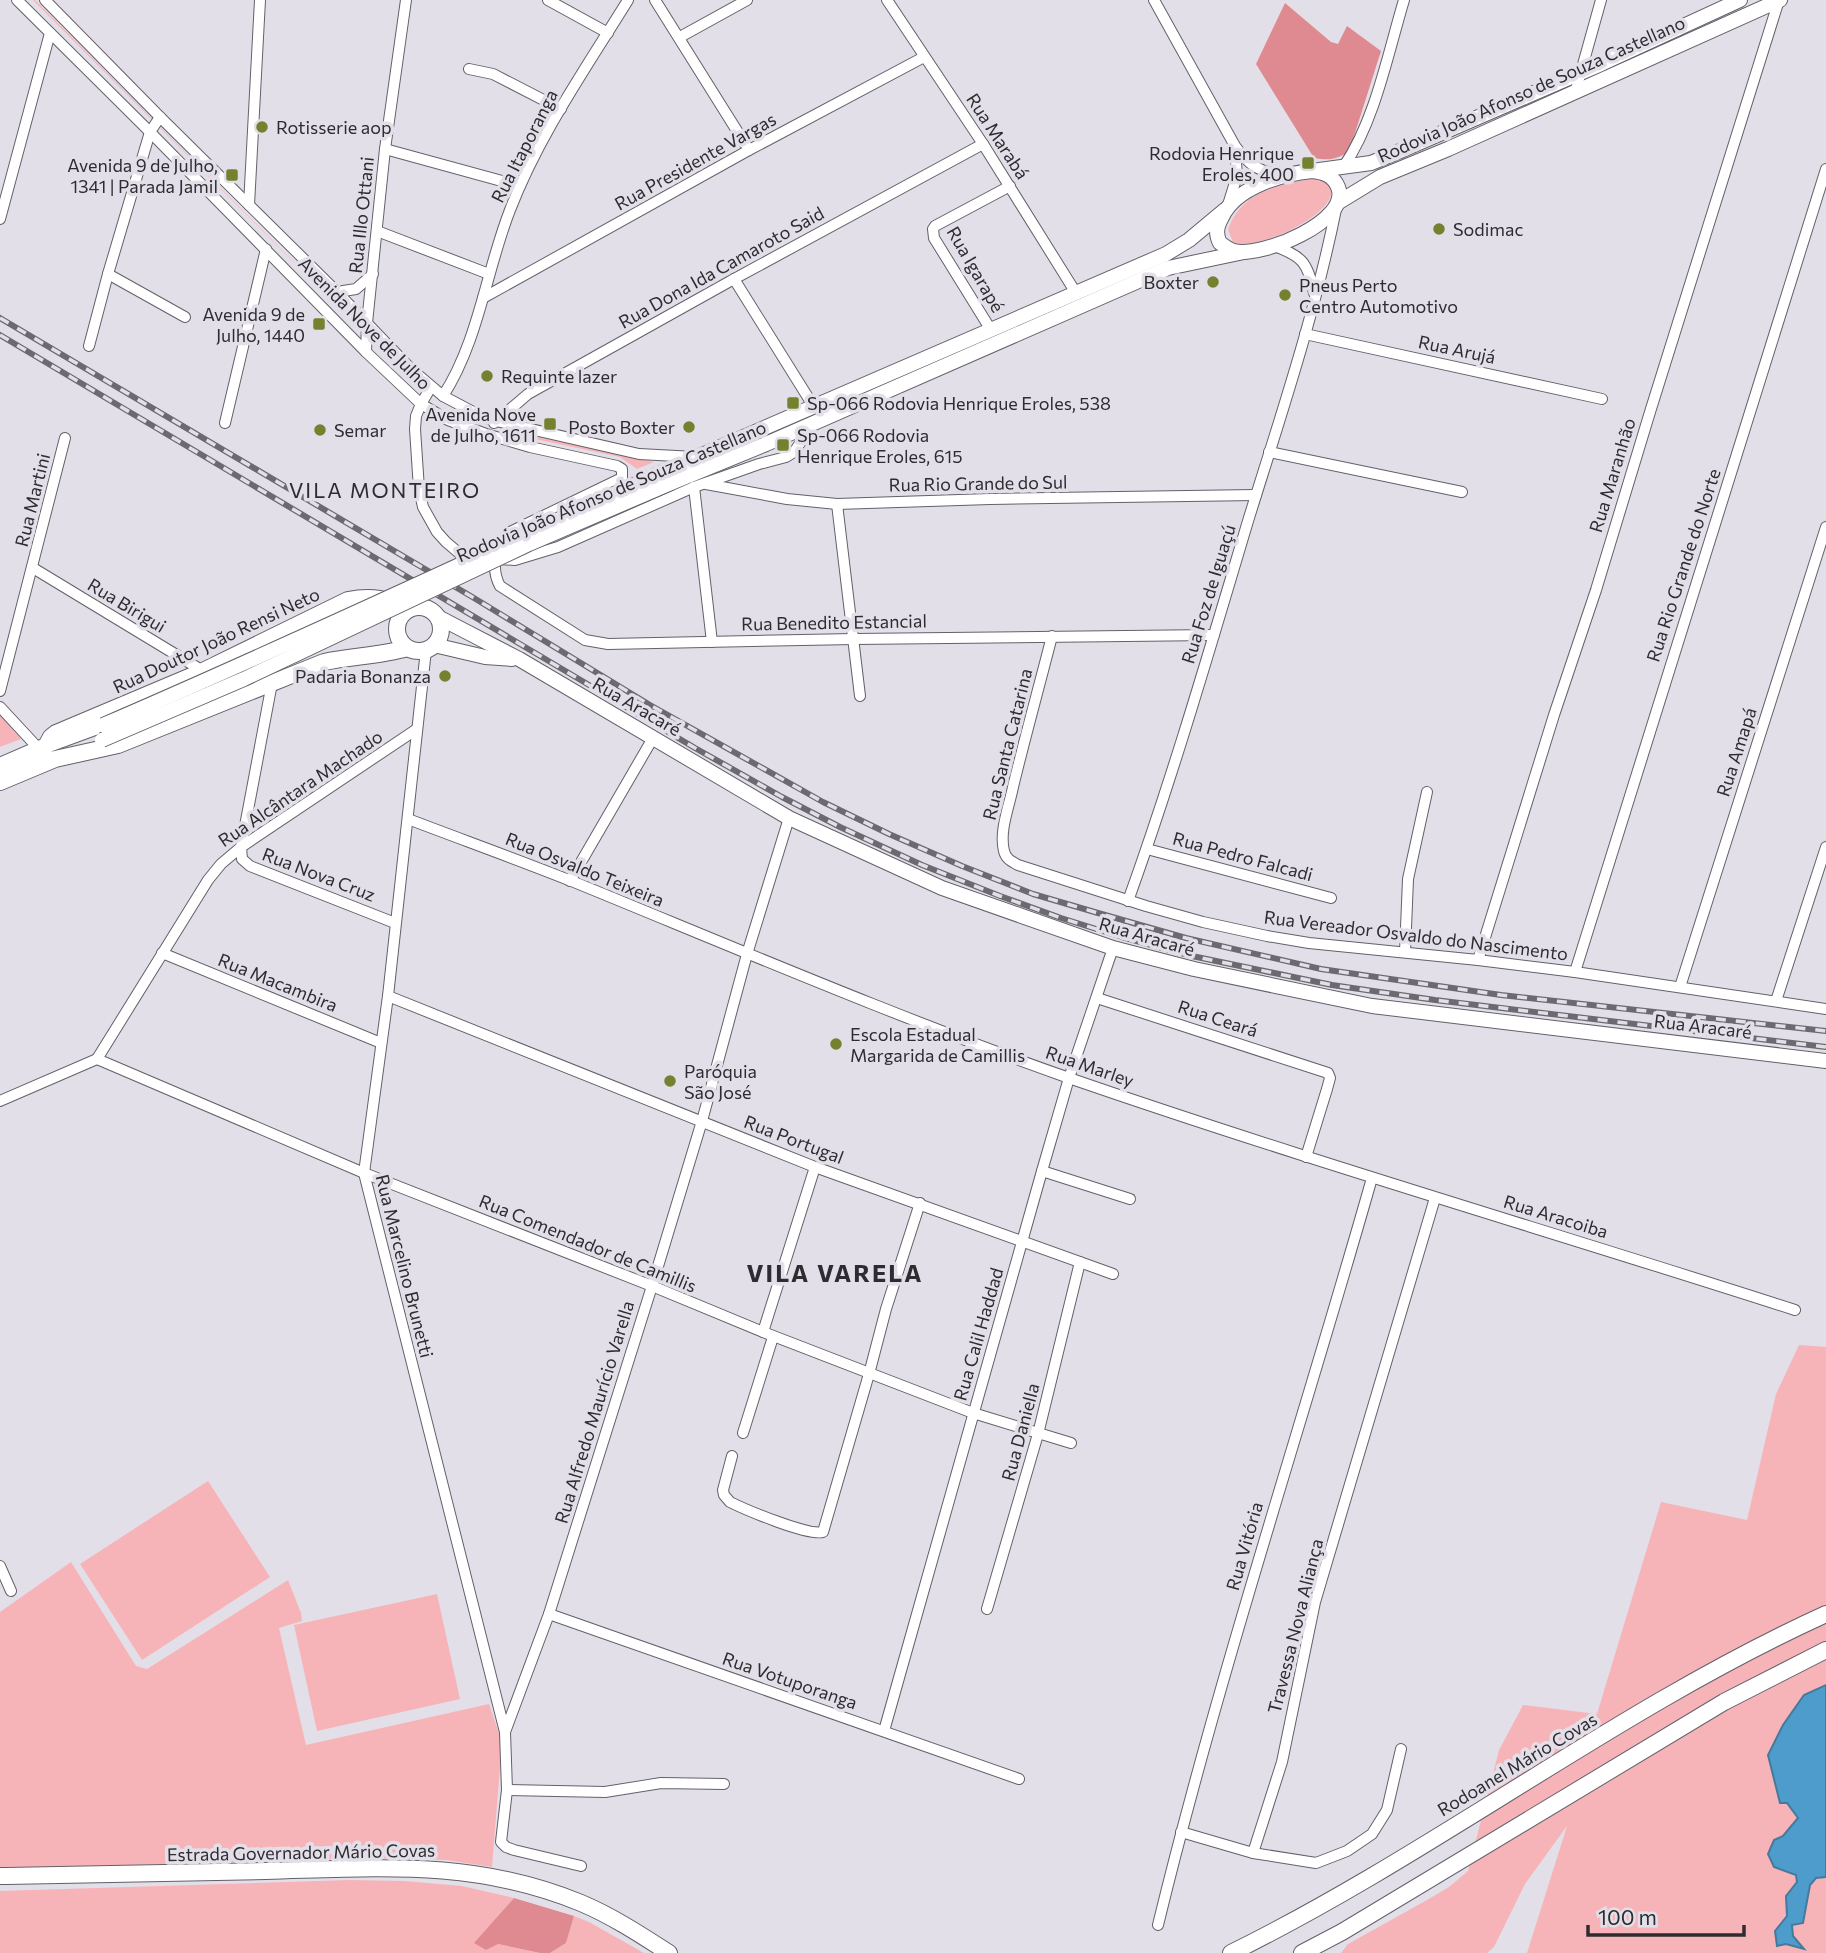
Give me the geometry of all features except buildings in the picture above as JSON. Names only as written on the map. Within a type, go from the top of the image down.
[{"type":"highway","name":"Rua Doutor João Rensi Neto","points":[[47,751],[51,737],[56,733],[203,671],[348,600],[379,598],[409,610]]},
{"type":"highway","points":[[425,608],[438,617],[440,635],[430,648],[413,651],[407,648],[398,636],[397,628],[403,614],[409,610],[425,608]]},
{"type":"highway","points":[[47,751],[118,745],[324,662],[391,653],[407,648]]},
{"type":"highway","name":"Rodovia João Afonso de Souza Castellano","points":[[0,766],[47,751]]},
{"type":"highway","name":"Rodovia João Afonso de Souza Castellano","points":[[0,782],[47,751]]},
{"type":"highway","name":"Rodoanel Mário Covas","points":[[1231,1953],[1326,1904],[1633,1716],[1773,1639],[1826,1614]]},
{"type":"highway","points":[[1302,1953],[1690,1721],[1777,1673],[1826,1650]]},
{"type":"highway","name":"Estrada Governador Mário Covas","points":[[0,1875],[377,1867],[430,1868],[478,1873],[528,1885],[573,1900],[607,1915],[669,1953]]},
{"type":"main road","name":"Rodovia João Afonso de Souza Castellano","points":[[668,477],[698,457],[1166,254],[1206,228],[1226,208],[1255,187],[1290,174],[1371,163],[1579,74],[1741,0]]},
{"type":"main road","name":"Rodovia João Afonso de Souza Castellano","points":[[47,751],[102,732],[475,556],[668,477],[813,424],[1168,268],[1272,245],[1306,232],[1323,220],[1337,205],[1380,177],[1779,0]]},
{"type":"main road","points":[[1312,171],[1323,172],[1334,179],[1339,188],[1337,205]]},
{"type":"main road","points":[[1226,208],[1217,236],[1220,243],[1227,248],[1244,252]]},
{"type":"main road","name":"Rua Aracaré","points":[[438,617],[519,659],[789,818],[942,888],[1113,948],[1194,970],[1372,1006],[1826,1061]]},
{"type":"main road","name":"Rua Aracaré","points":[[430,648],[485,657],[519,659]]},
{"type":"street","name":"Avenida Nove de Julho","points":[[18,0],[366,352],[421,404],[448,420],[485,434],[622,469],[622,478],[510,532],[503,539],[495,558]]},
{"type":"street","name":"Avenida Nove de Julho","points":[[45,0],[410,368],[443,396],[496,421],[639,454],[698,457]]},
{"type":"street","points":[[249,205],[260,0]]},
{"type":"street","name":"Rua Illo Ottani","points":[[366,352],[385,149],[406,0]]},
{"type":"street","points":[[548,0],[608,33]]},
{"type":"street","name":"Rua Itaporanga","points":[[443,396],[462,364],[489,274],[520,186],[561,109],[628,0]]},
{"type":"street","points":[[655,0],[749,150]]},
{"type":"street","points":[[680,37],[747,0]]},
{"type":"street","name":"Rua Marabá","points":[[887,0],[983,144],[1076,293]]},
{"type":"street","points":[[1154,0],[1235,146],[1251,166],[1266,173],[1290,174]]},
{"type":"street","points":[[1344,166],[1360,142],[1368,122],[1404,0]]},
{"type":"street","points":[[1574,93],[1601,0]]},
{"type":"street","name":"Rua Maranhão","points":[[1478,960],[1779,0]]},
{"type":"street","points":[[0,219],[50,33]]},
{"type":"street","name":"Rua Presidente Vargas","points":[[483,298],[749,150],[924,57]]},
{"type":"street","points":[[469,69],[493,74],[561,109]]},
{"type":"street","points":[[89,346],[150,132],[159,117]]},
{"type":"street","name":"Rua Dona Ida Camaroto Said","points":[[485,434],[528,394],[983,144]]},
{"type":"street","points":[[1226,208],[1237,176],[1235,146]]},
{"type":"street","points":[[385,149],[520,186]]},
{"type":"street","name":"Rua Rio Grande do Norte","points":[[1575,972],[1826,169]]},
{"type":"street","name":"Rua Igarapé","points":[[991,330],[934,237],[933,229],[1010,187]]},
{"type":"street","name":"Rua Foz de Iguaçú","points":[[1128,901],[1188,723],[1305,334],[1337,205]]},
{"type":"street","points":[[377,231],[489,274]]},
{"type":"street","points":[[1272,245],[1290,251],[1304,263],[1310,274],[1315,296]]},
{"type":"street","points":[[225,423],[266,249]]},
{"type":"street","points":[[108,274],[185,317]]},
{"type":"street","points":[[337,292],[356,289],[373,274]]},
{"type":"street","points":[[733,279],[814,407]]},
{"type":"street","name":"Rua Arujá","points":[[1305,334],[1602,399]]},
{"type":"street","points":[[431,387],[421,404],[415,429],[419,489],[424,508],[437,532],[459,553],[515,560],[558,547],[698,485],[786,457],[794,452],[813,424]]},
{"type":"street","name":"Rua Martini","points":[[0,691],[65,438]]},
{"type":"street","points":[[1269,452],[1462,492]]},
{"type":"street","points":[[698,485],[712,642]]},
{"type":"street","name":"Rua Rio Grande do Sul","points":[[698,485],[837,504],[1256,495]]},
{"type":"street","points":[[837,504],[860,695]]},
{"type":"street","name":"Rua Amapá","points":[[1680,987],[1826,527]]},
{"type":"street","name":"Rua Benedito Estancial","points":[[495,558],[500,586],[585,640],[608,644],[1214,635]]},
{"type":"street","name":"Rua Birigui","points":[[33,568],[203,671]]},
{"type":"street","name":"Rua Santa Catarina","points":[[1009,860],[1003,849],[1004,830],[1052,636]]},
{"type":"street","name":"Rua Marcelino Brunetti","points":[[430,648],[417,729],[388,996],[364,1173],[505,1732],[507,1790],[500,1839],[502,1844],[514,1850],[581,1866]]},
{"type":"street","points":[[241,847],[272,683]]},
{"type":"street","points":[[0,707],[47,751]]},
{"type":"street","name":"Rua Alcântara Machado","points":[[97,1059],[208,880],[221,864],[241,847],[417,729]]},
{"type":"street","points":[[570,881],[653,737]]},
{"type":"street","points":[[1405,952],[1408,879],[1427,792]]},
{"type":"street","name":"Rua Alfredo Maurício Varella","points":[[505,1732],[549,1614],[652,1286],[789,818]]},
{"type":"street","name":"Rua Osvaldo Teixeira","points":[[408,819],[570,881],[747,954]]},
{"type":"street","name":"Rua Nova Cruz","points":[[241,847],[242,859],[250,866],[395,923]]},
{"type":"street","points":[[1776,1001],[1826,847]]},
{"type":"street","name":"Rua Pedro Falcadi","points":[[1147,849],[1331,898]]},
{"type":"street","name":"Rua Vereador Osvaldo do Nascimento","points":[[1009,860],[1128,901],[1267,936],[1575,972],[1826,1009]]},
{"type":"street","name":"Rua Calil Haddad","points":[[884,1731],[1069,1078],[1113,948]]},
{"type":"street","name":"Rua Macambira","points":[[162,953],[381,1043]]},
{"type":"street","name":"Rua Marley","points":[[747,954],[908,1019],[1069,1078],[1306,1157]]},
{"type":"street","name":"Rua Portugal","points":[[388,996],[815,1167],[1113,1274]]},
{"type":"street","name":"Rua Ceará","points":[[1097,998],[1328,1073],[1327,1089],[1306,1157]]},
{"type":"street","points":[[0,1101],[97,1059]]},
{"type":"street","name":"Rua Comendador de Camillis","points":[[97,1059],[364,1173],[869,1374],[973,1413],[1071,1443]]},
{"type":"street","name":"Rua Aracoiba","points":[[1306,1157],[1795,1310]]},
{"type":"street","points":[[743,1433],[815,1167]]},
{"type":"street","points":[[1042,1171],[1130,1199]]},
{"type":"street","name":"Rua Vitória","points":[[1158,1925],[1214,1711],[1372,1178]]},
{"type":"street","name":"Travessa Nova Aliança","points":[[1253,1853],[1282,1762],[1315,1602],[1435,1198]]},
{"type":"street","points":[[732,1456],[723,1490],[733,1504],[813,1533],[823,1532],[886,1309],[920,1203]]},
{"type":"street","name":"Rua Daniella","points":[[987,1609],[1038,1434],[1080,1262]]},
{"type":"street","points":[[0,1566],[11,1591]]},
{"type":"street","name":"Rua Votuporanga","points":[[549,1614],[1019,1779]]},
{"type":"street","points":[[1181,1832],[1253,1853],[1316,1863],[1347,1851],[1372,1834],[1387,1810],[1401,1749]]},
{"type":"street","points":[[507,1790],[605,1792],[661,1783],[724,1784]]},
{"type":"shaded area","points":[[33,0],[35,0],[361,330]]},
{"type":"shaded area","points":[[1285,3],[1331,42],[1338,44],[1347,26],[1381,51],[1349,152],[1336,158],[1314,158],[1256,64]]},
{"type":"shaded area","points":[[1316,178],[1325,179],[1331,192],[1327,203],[1317,213],[1289,231],[1272,238],[1243,244],[1233,242],[1228,230],[1242,206],[1252,198],[1276,187]]},
{"type":"shaded area","points":[[502,427],[654,462],[637,469],[620,457],[502,432]]},
{"type":"shaded area","points":[[0,715],[21,739],[0,747]]},
{"type":"shaded area","points":[[1799,1345],[1826,1347],[1826,1685],[1804,1695],[1787,1803],[1798,1818],[1783,1836],[1774,1840],[1774,1867],[1796,1875],[1797,1882],[1786,1896],[1787,1916],[1775,1931],[1777,1946],[1786,1944],[1803,1949],[1793,1936],[1792,1924],[1803,1923],[1810,1885],[1816,1878],[1826,1877],[1826,1953],[1527,1953],[1567,1826],[1525,1884],[1494,1947],[1487,1953],[1341,1953],[1348,1944],[1449,1887],[1468,1871],[1499,1750],[1523,1705],[1597,1714],[1661,1502],[1747,1520],[1776,1394]]},
{"type":"shaded area","points":[[208,1481],[270,1577],[142,1660],[80,1564]]},
{"type":"shaded area","points":[[71,1562],[136,1666],[147,1669],[288,1580],[302,1621],[279,1628],[306,1745],[489,1704],[502,1742],[492,1867],[446,1860],[366,1858],[0,1869],[0,1612]]},
{"type":"shaded area","points":[[437,1594],[460,1699],[317,1731],[294,1625]]},
{"type":"shaded area","points":[[349,1880],[462,1886],[514,1898],[475,1943],[498,1944],[540,1953],[0,1953],[0,1891]]},
{"type":"shaded area","points":[[514,1898],[574,1916],[566,1943],[550,1953],[540,1953],[498,1944],[486,1950],[474,1943]]},
{"type":"shaded area","points":[[574,1916],[644,1953],[550,1953],[566,1943]]},
{"type":"water","points":[[1826,1685],[1826,1877],[1816,1878],[1810,1885],[1803,1923],[1792,1925],[1793,1936],[1804,1949],[1786,1944],[1777,1946],[1775,1931],[1787,1916],[1786,1896],[1797,1882],[1796,1875],[1774,1867],[1768,1854],[1774,1840],[1783,1836],[1798,1818],[1787,1803],[1780,1803],[1768,1755],[1783,1725],[1804,1695]]},
{"type":"railway","points":[[0,318],[650,705],[823,802],[962,866],[1033,894],[1186,938],[1321,969],[1501,995],[1826,1031]]},
{"type":"railway","points":[[0,335],[782,797],[922,865],[1000,896],[1061,918],[1192,956],[1332,985],[1826,1047]]},
{"type":"place","name":"Rotisserie aop","points":[[262,127]]},
{"type":"place","name":"Rodovia Henrique Eroles, 400","points":[[1308,163]]},
{"type":"place","name":"Avenida 9 de Julho, 1341 | Parada Jamil","points":[[232,175]]},
{"type":"place","name":"Sodimac","points":[[1439,229]]},
{"type":"place","name":"Boxter","points":[[1213,282]]},
{"type":"place","name":"Pneus Perto Centro Automotivo","points":[[1285,295]]},
{"type":"place","name":"Avenida 9 de Julho, 1440","points":[[319,324]]},
{"type":"place","name":"Requinte lazer","points":[[487,376]]},
{"type":"place","name":"Sp-066 Rodovia Henrique Eroles, 538","points":[[793,403]]},
{"type":"place","name":"Avenida Nove de Julho, 1611","points":[[550,424]]},
{"type":"place","name":"Posto Boxter","points":[[689,427]]},
{"type":"place","name":"Semar","points":[[320,430]]},
{"type":"place","name":"Sp-066 Rodovia Henrique Eroles, 615","points":[[783,445]]},
{"type":"place","name":"Padaria Bonanza","points":[[445,676]]},
{"type":"place","name":"Escola Estadual Margarida de Camillis","points":[[836,1044]]},
{"type":"place","name":"Paróquia São José","points":[[670,1081]]},
{"type":"district","name":"VILA MONTEIRO","points":[[385,489]]},
{"type":"district","name":"VILA VARELA","points":[[835,1272]]}]
